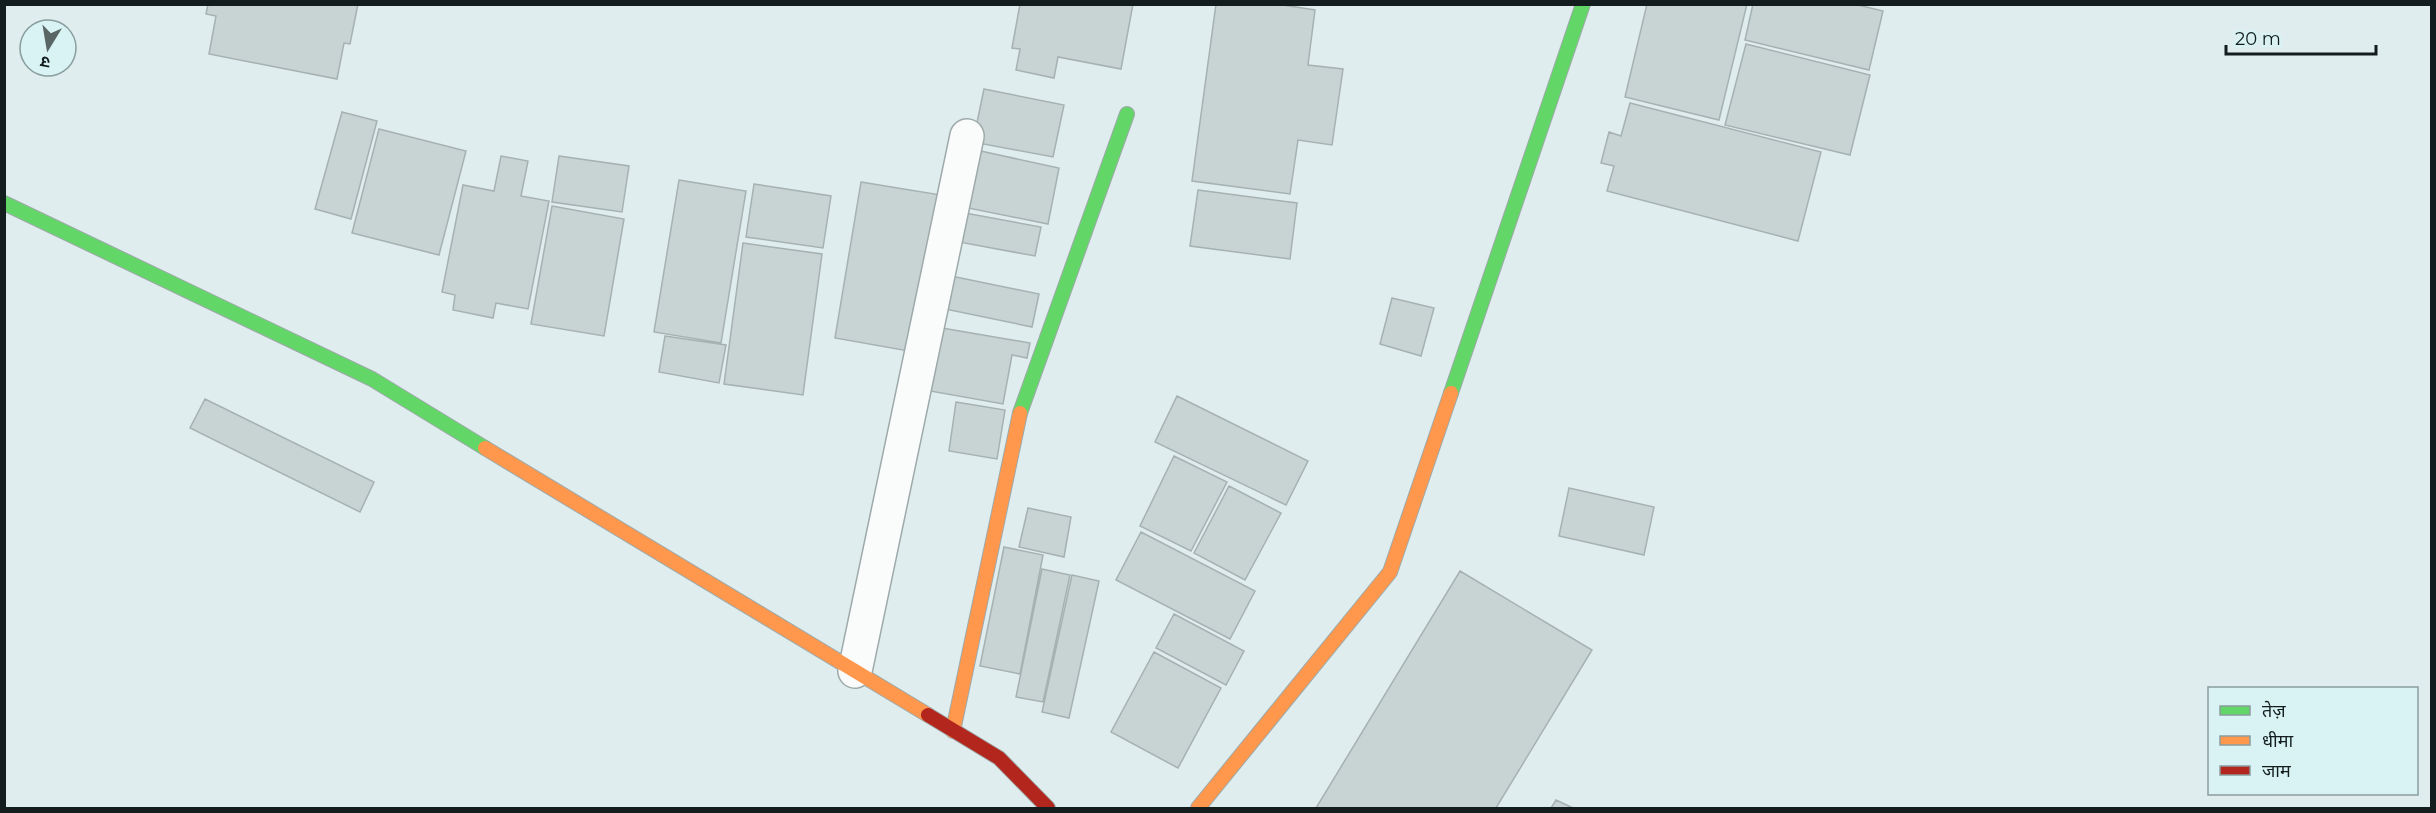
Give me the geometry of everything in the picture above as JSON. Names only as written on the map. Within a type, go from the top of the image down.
[{"type":"street","points":[[1198,808],[1390,572],[1583,4]]},
{"type":"street","points":[[953,731],[1021,408],[1127,114]]},
{"type":"street","points":[[855,671],[967,136]]},
{"type":"street","points":[[4,203],[372,379],[999,759],[1048,808]]},
{"type":"building","points":[[208,4],[358,4],[350,44],[344,43],[337,79],[209,54],[216,16],[206,14]]},
{"type":"building","points":[[1020,4],[1133,4],[1121,69],[1058,57],[1054,78],[1016,70],[1020,49],[1012,48]]},
{"type":"building","points":[[1216,4],[1276,4],[1315,10],[1308,65],[1343,69],[1332,145],[1298,140],[1290,194],[1192,181]]},
{"type":"building","points":[[1647,4],[1747,4],[1719,120],[1625,97]]},
{"type":"building","points":[[1753,4],[1854,4],[1883,11],[1869,70],[1745,40]]},
{"type":"building","points":[[1746,44],[1870,75],[1850,155],[1725,125]]},
{"type":"building","points":[[984,89],[1064,105],[1053,157],[973,142]]},
{"type":"building","points":[[1630,103],[1821,152],[1798,241],[1607,191],[1614,166],[1601,163],[1609,132],[1621,136]]},
{"type":"building","points":[[342,112],[377,121],[351,219],[315,209]]},
{"type":"building","points":[[379,129],[466,151],[439,255],[352,233]]},
{"type":"building","points":[[976,150],[1059,168],[1048,224],[963,207]]},
{"type":"building","points":[[501,156],[528,161],[521,196],[549,201],[528,309],[496,303],[493,318],[453,310],[455,295],[442,292],[463,185],[494,191]]},
{"type":"building","points":[[559,156],[629,166],[622,212],[552,202]]},
{"type":"building","points":[[679,180],[746,191],[721,343],[654,332]]},
{"type":"building","points":[[861,182],[941,195],[914,352],[835,338]]},
{"type":"building","points":[[754,184],[831,196],[823,248],[746,237]]},
{"type":"building","points":[[1198,190],[1297,203],[1290,259],[1190,246]]},
{"type":"building","points":[[552,206],[624,219],[604,336],[531,324]]},
{"type":"building","points":[[965,213],[1041,227],[1035,256],[959,242]]},
{"type":"building","points":[[743,243],[822,254],[803,395],[724,384]]},
{"type":"building","points":[[951,276],[1039,294],[1032,327],[945,309]]},
{"type":"building","points":[[1392,298],[1434,308],[1421,356],[1380,344]]},
{"type":"building","points":[[942,328],[1030,343],[1027,358],[1012,355],[1003,404],[930,391]]},
{"type":"building","points":[[665,336],[726,345],[719,383],[659,372]]},
{"type":"building","points":[[1177,396],[1308,461],[1286,505],[1155,442]]},
{"type":"building","points":[[205,399],[374,482],[360,512],[190,428]]},
{"type":"building","points":[[956,402],[1005,410],[997,459],[949,451]]},
{"type":"building","points":[[1174,456],[1227,482],[1191,551],[1140,526]]},
{"type":"building","points":[[1229,486],[1281,513],[1245,580],[1194,553]]},
{"type":"building","points":[[1569,488],[1654,507],[1644,555],[1559,536]]},
{"type":"building","points":[[1028,508],[1071,517],[1064,557],[1019,547]]},
{"type":"building","points":[[1141,532],[1255,591],[1230,639],[1116,580]]},
{"type":"building","points":[[1004,547],[1043,555],[1020,674],[980,666]]},
{"type":"building","points":[[1042,569],[1070,575],[1043,702],[1016,697]]},
{"type":"building","points":[[1460,571],[1592,650],[1496,808],[1316,808]]},
{"type":"building","points":[[1072,575],[1099,581],[1069,718],[1042,712]]},
{"type":"building","points":[[1174,614],[1244,651],[1226,685],[1156,648]]},
{"type":"building","points":[[1154,652],[1221,688],[1178,768],[1111,732]]},
{"type":"building","points":[[1556,800],[1573,808],[1551,808]]},
{"type":"traffic: fast","points":[[1451,393],[1583,4]]},
{"type":"traffic: fast","points":[[1020,413],[1127,114]]},
{"type":"traffic: fast","points":[[4,203],[372,379],[485,448]]},
{"type":"traffic: slow","points":[[1198,808],[1390,572],[1451,393]]},
{"type":"traffic: slow","points":[[953,731],[1020,413]]},
{"type":"traffic: slow","points":[[485,448],[928,715]]},
{"type":"traffic: jam","points":[[928,715],[999,758],[1048,808]]}]
